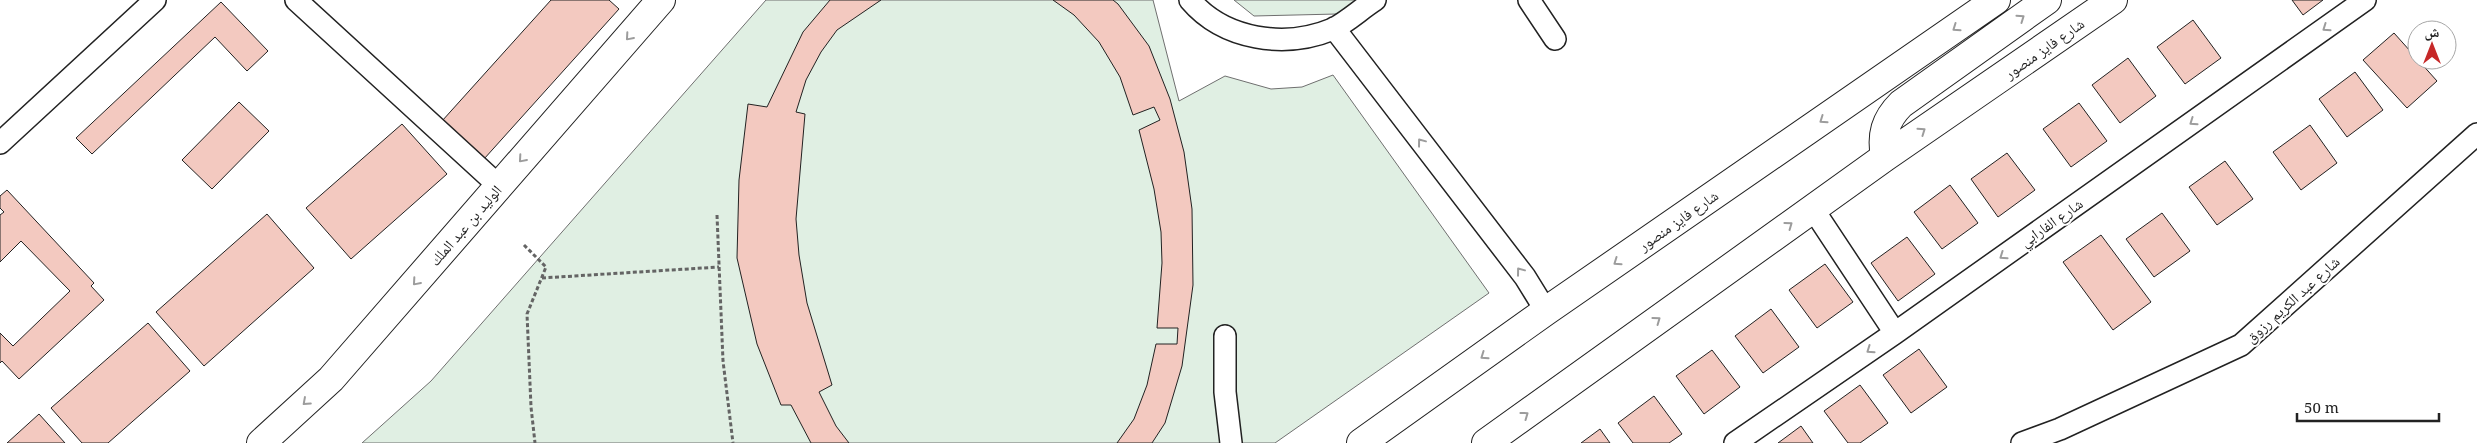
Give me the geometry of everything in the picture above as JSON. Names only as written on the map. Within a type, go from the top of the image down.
[{"type":"main road","name":"الوليد بن عبد الملك","points":[[261,443],[331,379],[660,0]]},
{"type":"main road","name":"شارع فايز منصور","points":[[1361,443],[1546,311],[1996,0]]},
{"type":"main road","points":[[1885,157],[1883,138],[1885,128],[1888,119],[1901,104],[2047,0]]},
{"type":"main road","name":"شارع فايز منصور","points":[[1486,443],[1885,157],[2113,0]]},
{"type":"street","points":[[0,143],[46,98],[155,0]]},
{"type":"street","points":[[296,0],[499,186]]},
{"type":"street","points":[[1190,0],[1206,16],[1224,27],[1244,35],[1282,39],[1317,34],[1334,28],[1374,0]]},
{"type":"street","points":[[1529,0],[1555,39]]},
{"type":"street","name":"شارع الفارابي","points":[[1735,443],[1895,333],[2365,0]]},
{"type":"street","points":[[1334,28],[1525,277],[1546,311]]},
{"type":"street","name":"شارع عبد الكريم رزوق","points":[[2022,443],[2060,429],[2241,345],[2477,134]]},
{"type":"street","points":[[1813,209],[1895,333]]},
{"type":"street","points":[[1225,336],[1225,392],[1231,443]]},
{"type":"path","points":[[718,215],[723,360],[733,443]]},
{"type":"path","points":[[524,245],[546,267],[527,314],[531,407],[535,443]]},
{"type":"path","points":[[542,278],[719,267]]},
{"type":"green space","points":[[766,0],[1153,0],[1179,101],[1225,76],[1271,89],[1302,87],[1333,75],[1489,293],[1275,443],[362,443],[431,381]]},
{"type":"green space","points":[[1234,0],[1358,0],[1337,14],[1254,16]]},
{"type":"building","points":[[551,0],[609,0],[619,9],[484,159],[442,121]]},
{"type":"building","points":[[830,0],[881,0],[837,30],[821,52],[806,80],[796,112],[805,114],[796,219],[799,255],[807,303],[832,385],[819,392],[836,426],[849,443],[811,443],[791,405],[781,405],[757,344],[737,258],[739,180],[748,104],[767,107],[803,32]]},
{"type":"building","points":[[1053,0],[1113,0],[1118,4],[1149,46],[1170,99],[1184,152],[1192,209],[1193,285],[1182,366],[1165,423],[1152,443],[1117,443],[1134,419],[1147,385],[1156,344],[1177,344],[1178,328],[1157,328],[1162,263],[1161,232],[1154,189],[1139,130],[1160,120],[1154,107],[1133,115],[1120,77],[1099,42],[1074,15]]},
{"type":"building","points":[[2292,0],[2323,0],[2303,15]]},
{"type":"building","points":[[221,2],[268,51],[247,71],[215,37],[92,154],[76,138]]},
{"type":"building","points":[[2193,20],[2221,58],[2185,84],[2157,47]]},
{"type":"building","points":[[2394,33],[2407,48],[2407,70],[2427,70],[2437,81],[2407,108],[2363,60]]},
{"type":"building","points":[[2128,58],[2156,96],[2120,123],[2092,85]]},
{"type":"building","points":[[2355,72],[2383,110],[2347,137],[2319,99]]},
{"type":"building","points":[[239,102],[269,131],[212,189],[182,160]]},
{"type":"building","points":[[2079,103],[2107,141],[2071,167],[2043,129]]},
{"type":"building","points":[[402,124],[447,174],[351,259],[306,208]]},
{"type":"building","points":[[2310,125],[2337,163],[2301,190],[2273,152]]},
{"type":"building","points":[[2007,153],[2035,190],[1998,217],[1971,179]]},
{"type":"building","points":[[2225,161],[2253,199],[2217,225],[2189,187]]},
{"type":"building","points":[[1950,185],[1978,223],[1942,249],[1914,212]]},
{"type":"building","points":[[7,190],[94,283],[91,286],[104,300],[19,379],[2,361],[0,363],[0,333],[13,346],[70,291],[21,241],[0,262],[0,215],[4,212],[0,208],[0,196]]},
{"type":"building","points":[[2162,213],[2190,251],[2154,277],[2126,239]]},
{"type":"building","points":[[267,214],[314,268],[204,366],[156,312]]},
{"type":"building","points":[[2101,235],[2151,302],[2113,330],[2063,262]]},
{"type":"building","points":[[1907,237],[1935,274],[1898,301],[1871,263]]},
{"type":"building","points":[[1825,264],[1853,302],[1817,328],[1789,290]]},
{"type":"building","points":[[1771,309],[1799,347],[1763,373],[1735,336]]},
{"type":"building","points":[[148,323],[190,371],[108,443],[82,443],[51,408]]},
{"type":"building","points":[[1919,349],[1947,387],[1911,413],[1883,375]]},
{"type":"building","points":[[1712,350],[1740,387],[1704,414],[1676,376]]},
{"type":"building","points":[[1860,385],[1888,423],[1860,443],[1848,443],[1824,411]]},
{"type":"building","points":[[1654,396],[1682,434],[1669,443],[1633,443],[1618,423]]},
{"type":"building","points":[[39,414],[65,443],[7,443]]},
{"type":"building","points":[[1801,426],[1813,443],[1778,443]]},
{"type":"building","points":[[1600,429],[1610,443],[1581,443]]}]
